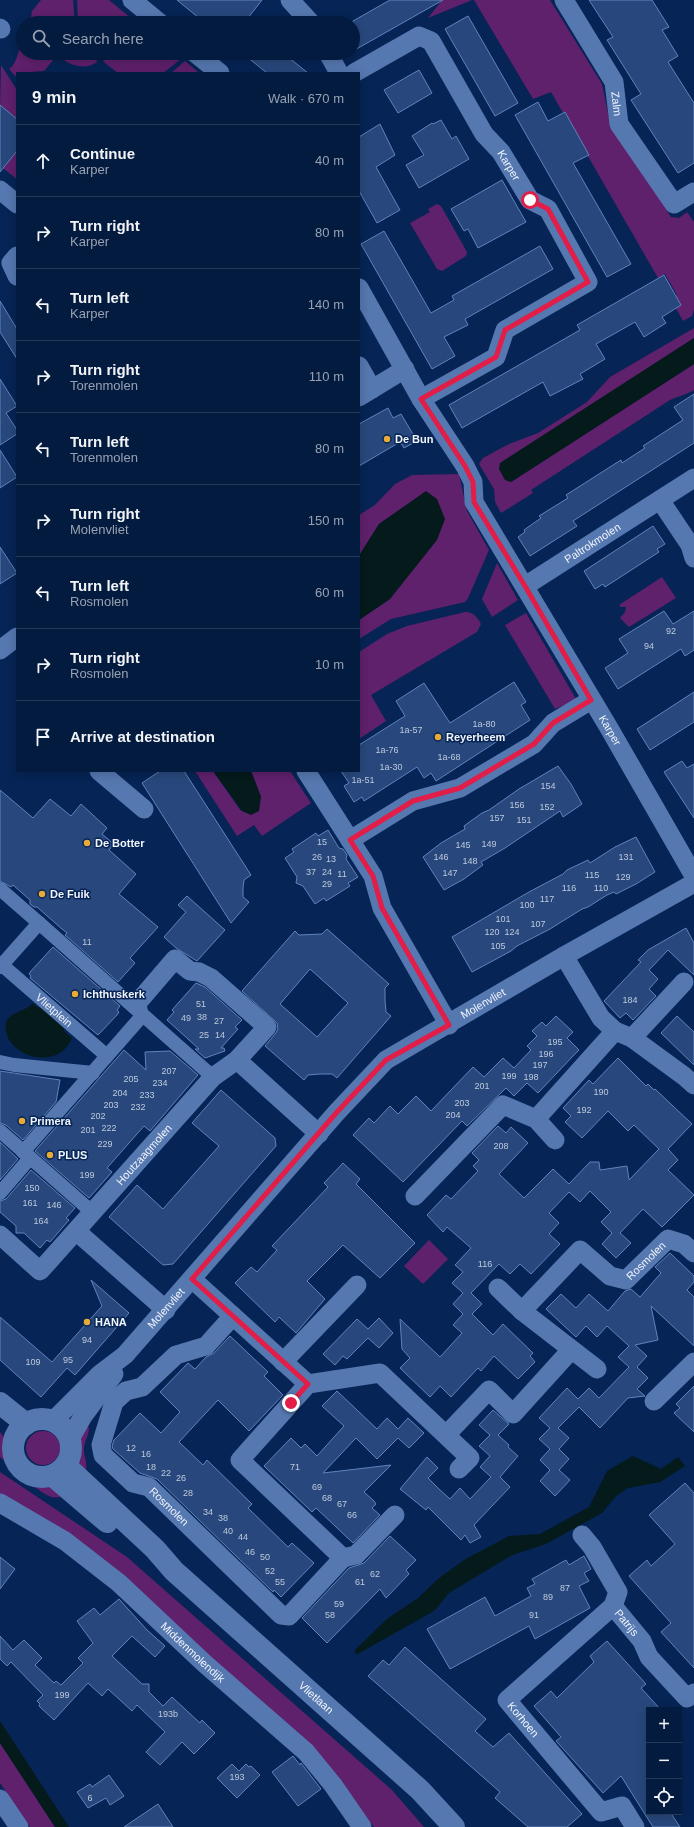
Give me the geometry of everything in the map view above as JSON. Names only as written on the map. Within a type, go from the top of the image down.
[{"type":"street","points":[[132,0],[151,16]]},
{"type":"street","points":[[290,0],[305,16]]},
{"type":"street","name":"Zalm","points":[[564,0],[614,82],[619,124],[674,204],[694,192]]},
{"type":"street","name":"Karper","points":[[356,72],[419,36],[430,41],[484,134],[501,152],[530,200],[548,209],[588,282],[505,330],[496,357],[421,399]]},
{"type":"street","points":[[204,60],[219,72]]},
{"type":"street","points":[[332,60],[338,72]]},
{"type":"street","points":[[0,190],[16,203]]},
{"type":"street","name":"Karper","points":[[360,290],[421,399],[465,466],[473,482],[474,502],[609,728],[694,876]]},
{"type":"street","points":[[360,370],[366,393],[405,369]]},
{"type":"street","name":"Paltrokmolen","points":[[525,586],[694,478]]},
{"type":"street","points":[[660,500],[690,545],[694,558]]},
{"type":"street","points":[[350,840],[413,801],[460,788],[534,744],[553,723],[591,700]]},
{"type":"street","points":[[100,772],[144,809]]},
{"type":"street","points":[[307,772],[373,876],[382,908],[449,1025]]},
{"type":"street","name":"Molenvliet","points":[[53,1421],[100,1374],[125,1355],[386,1060],[449,1025],[564,956],[694,883]]},
{"type":"street","points":[[0,889],[38,923],[140,1008],[213,1077]]},
{"type":"street","name":"Vlietplein","points":[[38,923],[1,966],[107,1056]]},
{"type":"street","points":[[564,956],[601,1018],[684,1076],[694,1085]]},
{"type":"street","name":"Houtzaagmolen","points":[[0,1234],[40,1271],[213,1077],[237,1060],[267,1027],[211,978],[199,972],[190,971],[175,959],[140,1008]]},
{"type":"street","points":[[536,1119],[624,1035],[684,982]]},
{"type":"street","points":[[0,1193],[27,1155],[107,1056],[140,1008]]},
{"type":"street","points":[[237,1060],[319,1134]]},
{"type":"street","points":[[0,1062],[14,1065],[93,1073]]},
{"type":"street","points":[[415,1196],[504,1104],[536,1119],[555,1140]]},
{"type":"street","points":[[0,1131],[92,1212]]},
{"type":"street","points":[[76,1232],[166,1310]]},
{"type":"street","name":"Rosmolen","points":[[522,1311],[580,1250],[610,1276],[626,1280],[668,1239],[691,1244]]},
{"type":"street","points":[[192,1279],[308,1384]]},
{"type":"street","points":[[283,1362],[357,1285]]},
{"type":"street","points":[[498,1288],[522,1311],[597,1369]]},
{"type":"street","name":"Rosmolen","points":[[233,1316],[206,1346],[176,1354],[142,1387],[126,1391],[114,1402],[101,1445],[103,1455],[134,1483],[149,1488],[281,1615],[289,1616],[343,1558],[356,1555],[395,1515]]},
{"type":"street","points":[[446,1435],[489,1390],[513,1414],[571,1350]]},
{"type":"street","name":"Molenvliet","points":[[70,1439],[82,1416],[110,1380],[125,1355]]},
{"type":"street","points":[[654,1402],[694,1362]]},
{"type":"street","points":[[343,1558],[240,1460],[308,1384],[380,1373],[470,1458],[459,1469]]},
{"type":"street","points":[[0,1402],[13,1430],[13,1454],[19,1467],[32,1476],[46,1478],[60,1471],[71,1453],[70,1439],[63,1428],[53,1421],[42,1419],[13,1430]]},
{"type":"street","name":"Vlietlaan","points":[[60,1471],[147,1556],[174,1571],[410,1780],[454,1827]]},
{"type":"street","name":"Middenmolendijk","points":[[0,1503],[65,1541],[119,1583],[204,1662],[306,1752],[333,1785],[362,1827]]},
{"type":"street","name":"Patrijs","points":[[582,1535],[592,1547],[618,1592],[613,1606],[642,1641],[649,1656],[687,1698],[694,1693]]},
{"type":"street","name":"Korhoen","points":[[613,1606],[507,1700],[602,1812],[622,1806],[635,1827]]},
{"type":"street","points":[[0,1798],[19,1827]]},
{"type":"shaded area","points":[[41,0],[73,0],[74,16],[31,16],[32,11]]},
{"type":"shaded area","points":[[77,0],[109,0],[128,16],[78,16]]},
{"type":"shaded area","points":[[442,0],[472,0],[428,18]]},
{"type":"shaded area","points":[[474,0],[550,0],[602,84],[609,118],[671,217],[679,218],[687,212],[694,222],[694,309],[692,316],[683,321],[671,299],[677,295],[665,274],[658,278],[551,92],[533,99]]},
{"type":"shaded area","points":[[16,60],[53,60],[44,71],[16,72],[16,76],[9,69]]},
{"type":"shaded area","points":[[96,60],[97,62],[89,66],[81,66],[73,65],[65,61]]},
{"type":"shaded area","points":[[103,60],[180,60],[164,72],[117,72]]},
{"type":"shaded area","points":[[185,61],[198,72],[172,72]]},
{"type":"shaded area","points":[[1,65],[16,88],[16,120],[0,108]]},
{"type":"shaded area","points":[[16,146],[16,178],[0,166]]},
{"type":"shaded area","points":[[437,204],[441,206],[467,252],[466,256],[442,271],[437,269],[410,223],[430,212],[428,209]]},
{"type":"shaded area","points":[[694,328],[694,338],[587,408],[511,482],[694,364],[694,390],[670,400],[531,490],[533,493],[501,513],[495,502],[494,489],[479,464],[483,458],[507,445],[538,433],[587,402],[610,377]]},
{"type":"shaded area","points":[[694,338],[694,364],[511,482],[505,480],[499,469],[500,463]]},
{"type":"shaded area","points":[[459,474],[467,511],[489,550],[465,602],[391,619],[360,638],[360,619],[390,599],[426,492],[379,524],[360,554],[360,514],[375,505],[395,484],[412,475]]},
{"type":"shaded area","points":[[426,491],[437,499],[445,519],[437,540],[390,599],[360,619],[360,554],[379,524]]},
{"type":"shaded area","points":[[497,563],[518,600],[492,617],[482,599]]},
{"type":"shaded area","points":[[662,577],[676,598],[629,627],[620,618],[625,612],[626,607],[621,607],[619,605]]},
{"type":"shaded area","points":[[465,612],[473,614],[477,617],[481,624],[477,632],[371,695],[386,721],[360,738],[360,651],[387,634],[407,626]]},
{"type":"shaded area","points":[[526,613],[576,699],[555,709],[505,625]]},
{"type":"shaded area","points":[[196,772],[214,772],[241,811],[261,797],[251,772],[291,772],[311,803],[262,836],[254,825],[237,836]]},
{"type":"shaded area","points":[[214,772],[251,772],[261,797],[259,811],[251,815],[242,811]]},
{"type":"shaded area","points":[[33,1003],[37,1007],[47,1009],[62,1022],[65,1032],[72,1038],[65,1049],[55,1055],[43,1057],[32,1056],[21,1051],[12,1043],[7,1034],[6,1022],[9,1018]]},
{"type":"shaded area","points":[[429,1240],[448,1259],[423,1284],[404,1266]]},
{"type":"shaded area","points":[[88,1425],[89,1428],[84,1447],[86,1470],[78,1464],[77,1448]]},
{"type":"shaded area","points":[[40,1431],[46,1431],[55,1436],[59,1442],[59,1454],[55,1460],[46,1465],[40,1465],[31,1460],[26,1451],[26,1445],[31,1436]]},
{"type":"shaded area","points":[[0,1432],[7,1441],[10,1460],[7,1463],[0,1457]]},
{"type":"shaded area","points":[[633,1456],[661,1469],[678,1457],[685,1466],[660,1482],[628,1488],[616,1496],[602,1513],[546,1544],[512,1555],[449,1593],[434,1611],[356,1655],[355,1650],[388,1618],[417,1599],[438,1579],[464,1560],[509,1536],[540,1534],[589,1507],[607,1471]]},
{"type":"shaded area","points":[[0,1472],[127,1557],[392,1790],[424,1827],[374,1827],[313,1753],[0,1498]]},
{"type":"shaded area","points":[[35,1482],[46,1483],[63,1496],[51,1497],[43,1493],[32,1485]]},
{"type":"shaded area","points":[[0,1721],[69,1827],[55,1827],[0,1743]]},
{"type":"shaded area","points":[[0,1743],[55,1827],[30,1827],[0,1783]]},
{"type":"building","points":[[177,0],[262,0],[249,16],[196,16]]},
{"type":"building","points":[[390,0],[443,0],[360,47],[360,17]]},
{"type":"building","points":[[589,0],[652,0],[669,27],[662,30],[678,56],[668,62],[694,103],[694,163],[678,173],[631,100],[641,94],[607,40],[613,37]]},
{"type":"building","points":[[468,16],[518,103],[495,116],[445,29]]},
{"type":"building","points":[[251,60],[292,60],[307,72],[266,72]]},
{"type":"building","points":[[419,70],[432,93],[398,113],[384,90]]},
{"type":"building","points":[[538,102],[548,121],[565,112],[589,155],[573,163],[631,264],[607,277],[515,115]]},
{"type":"building","points":[[0,105],[16,118],[16,152],[0,172]]},
{"type":"building","points":[[441,120],[452,139],[456,136],[469,159],[419,188],[406,165],[424,155],[412,136],[432,123],[433,124]]},
{"type":"building","points":[[380,124],[395,155],[376,167],[400,210],[377,223],[360,193],[360,136]]},
{"type":"building","points":[[502,180],[526,222],[478,248],[468,229],[464,231],[451,209]]},
{"type":"building","points":[[384,231],[431,313],[454,300],[452,296],[540,246],[553,269],[465,319],[468,325],[444,337],[455,356],[432,369],[361,244]]},
{"type":"building","points":[[664,275],[681,305],[662,317],[666,323],[644,337],[635,322],[596,344],[605,359],[580,374],[583,379],[550,396],[543,382],[462,428],[449,405],[580,330],[577,325]]},
{"type":"building","points":[[0,301],[16,327],[16,357],[0,332]]},
{"type":"building","points":[[0,379],[16,404],[16,407],[6,413],[16,428],[16,435],[0,445]]},
{"type":"building","points":[[694,394],[694,443],[573,521],[577,526],[530,556],[518,537],[525,532],[524,530],[541,518],[539,516],[568,498],[566,495],[621,460],[622,463],[645,448],[643,446],[683,420],[674,407]]},
{"type":"building","name":"De Bun","points":[[388,408],[393,418],[401,414],[417,441],[404,448],[400,442],[360,465],[360,423]]},
{"type":"building","points":[[0,450],[16,478],[0,488]]},
{"type":"building","points":[[653,526],[665,544],[657,549],[659,552],[605,587],[603,584],[595,589],[584,571]]},
{"type":"building","points":[[0,547],[16,574],[0,584]]},
{"type":"building","points":[[664,611],[673,624],[694,611],[694,650],[685,656],[681,649],[618,689],[605,668],[628,653],[619,639]]},
{"type":"building","name":"Reyerheem","points":[[514,682],[526,702],[521,705],[530,720],[436,781],[431,773],[424,778],[417,767],[364,801],[362,797],[354,802],[344,786],[349,783],[342,772],[360,772],[360,744],[405,716],[396,701],[424,683],[450,723]]},
{"type":"building","points":[[694,692],[694,722],[650,750],[637,729]]},
{"type":"building","points":[[682,761],[687,768],[694,764],[694,818],[664,772]]},
{"type":"building","points":[[558,766],[571,784],[582,804],[563,817],[560,811],[505,848],[481,862],[483,865],[464,879],[444,890],[423,857],[441,843],[465,829],[464,826],[482,813]]},
{"type":"building","points":[[158,772],[185,772],[251,875],[244,880],[243,888],[243,897],[249,902],[231,923],[142,783]]},
{"type":"building","points":[[0,790],[33,818],[50,799],[71,816],[81,804],[107,828],[102,834],[114,844],[109,850],[136,874],[119,894],[158,927],[130,958],[135,963],[118,982],[65,935],[67,933],[37,907],[30,904],[30,900],[13,885],[11,887],[0,881]]},
{"type":"building","points":[[328,830],[339,848],[343,849],[347,855],[346,859],[358,877],[348,883],[350,886],[326,901],[324,898],[315,904],[303,886],[296,883],[297,877],[285,858],[294,852],[292,849],[316,833],[318,836]]},
{"type":"building","points":[[636,837],[655,872],[616,894],[614,892],[607,895],[550,929],[472,972],[452,937],[563,874],[567,870],[588,860],[590,863],[615,847]]},
{"type":"building","points":[[187,896],[225,930],[197,961],[176,948],[164,937],[186,912],[178,905]]},
{"type":"building","points":[[686,928],[694,943],[694,975],[668,950],[649,970],[658,979],[649,989],[656,996],[633,1020],[626,1013],[620,1018],[604,1001],[641,962],[638,960],[648,950]]},
{"type":"building","points":[[327,929],[389,984],[385,988],[385,1000],[386,1012],[391,1016],[337,1078],[332,1074],[320,1074],[308,1075],[304,1080],[265,1046],[278,1029],[277,1023],[242,991],[295,931],[299,935],[322,934]],"holes":[[[310,969],[348,1003],[317,1037],[280,1004]]]},
{"type":"building","name":"Ichthuskerk","points":[[53,947],[120,1006],[117,1010],[119,1012],[117,1015],[98,1035],[30,978],[31,976],[29,974],[31,971]]},
{"type":"building","points":[[196,983],[205,987],[242,1020],[235,1027],[238,1029],[221,1048],[224,1048],[225,1051],[205,1058],[195,1049],[199,1049],[167,1020],[174,1012],[172,1010]]},
{"type":"building","points":[[556,1016],[573,1032],[567,1038],[579,1050],[538,1093],[527,1083],[514,1096],[506,1088],[467,1126],[462,1121],[403,1182],[353,1135],[369,1118],[374,1123],[390,1106],[398,1114],[416,1096],[431,1111],[473,1067],[484,1077],[503,1058],[514,1068],[531,1050],[527,1046],[537,1036],[532,1031],[542,1022],[546,1026]]},
{"type":"building","points":[[677,1016],[694,1032],[694,1065],[661,1033]]},
{"type":"building","points":[[124,1050],[146,1070],[145,1052],[170,1051],[198,1075],[150,1131],[144,1126],[107,1168],[112,1172],[89,1198],[35,1151]]},
{"type":"building","points":[[618,1058],[646,1086],[648,1084],[654,1090],[655,1089],[692,1124],[668,1149],[678,1160],[668,1170],[694,1195],[662,1227],[643,1209],[620,1233],[631,1243],[616,1258],[602,1244],[612,1233],[601,1222],[611,1212],[590,1191],[580,1202],[569,1192],[549,1213],[559,1223],[549,1234],[560,1244],[531,1274],[520,1264],[510,1274],[499,1264],[471,1293],[482,1304],[472,1314],[493,1335],[503,1324],[533,1353],[530,1356],[535,1362],[518,1379],[494,1356],[481,1371],[478,1368],[451,1397],[440,1386],[430,1397],[400,1368],[410,1358],[402,1349],[400,1319],[440,1357],[462,1333],[453,1325],[463,1314],[453,1304],[463,1293],[452,1283],[463,1272],[455,1265],[471,1248],[447,1227],[443,1232],[427,1215],[446,1195],[451,1199],[478,1171],[473,1166],[479,1160],[472,1153],[498,1126],[506,1133],[511,1127],[528,1143],[499,1174],[524,1198],[553,1169],[569,1184],[590,1162],[599,1162],[600,1170],[627,1166],[629,1180],[659,1149],[634,1125],[628,1131],[608,1111],[582,1138],[565,1122],[571,1116],[563,1108],[589,1080],[593,1084]]},
{"type":"building","points":[[0,1071],[60,1080],[56,1102],[23,1140],[6,1125],[0,1123]]},
{"type":"building","points":[[221,1090],[275,1138],[276,1146],[173,1264],[163,1265],[109,1217],[137,1185],[163,1209],[219,1146],[192,1123]]},
{"type":"building","points":[[0,1142],[18,1159],[0,1180]]},
{"type":"building","points":[[343,1163],[360,1179],[356,1184],[415,1243],[380,1278],[343,1245],[307,1281],[325,1299],[296,1333],[279,1317],[275,1322],[235,1283],[251,1267],[257,1272],[277,1250],[272,1246],[328,1187],[324,1183]]},
{"type":"building","points":[[31,1170],[75,1208],[66,1218],[69,1220],[50,1242],[47,1240],[40,1248],[24,1233],[16,1233],[16,1226],[0,1212],[0,1201],[6,1199]]},
{"type":"building","points":[[670,1253],[694,1276],[694,1282],[687,1290],[694,1297],[694,1346],[651,1306],[658,1340],[635,1345],[647,1356],[637,1367],[648,1378],[637,1389],[645,1396],[628,1398],[600,1428],[579,1407],[558,1428],[569,1438],[559,1449],[569,1459],[559,1470],[570,1480],[555,1496],[540,1481],[550,1470],[540,1460],[550,1449],[539,1439],[550,1428],[539,1418],[567,1388],[578,1399],[589,1388],[599,1398],[629,1367],[618,1357],[629,1346],[607,1326],[597,1337],[586,1326],[576,1337],[546,1309],[561,1294],[576,1308],[589,1294],[608,1311],[625,1291],[631,1289],[640,1297],[661,1273],[655,1267]]},
{"type":"building","points":[[91,1280],[129,1313],[75,1375],[67,1368],[41,1397],[0,1360],[0,1317],[52,1362],[102,1306]]},
{"type":"building","points":[[379,1318],[393,1333],[379,1348],[368,1338],[347,1359],[343,1356],[335,1365],[323,1354],[357,1319],[368,1329]]},
{"type":"building","points":[[230,1336],[268,1372],[264,1376],[283,1395],[249,1431],[218,1400],[179,1442],[203,1465],[207,1460],[252,1504],[248,1508],[288,1547],[292,1543],[314,1563],[281,1597],[274,1590],[273,1592],[157,1479],[140,1473],[113,1449],[112,1446],[114,1440],[140,1413],[161,1433],[180,1412],[160,1392],[188,1363],[195,1369],[206,1357],[214,1353]]},
{"type":"building","points":[[694,1386],[694,1432],[674,1413],[680,1408],[676,1404]]},
{"type":"building","points":[[337,1391],[377,1429],[387,1418],[398,1429],[408,1418],[424,1433],[409,1448],[398,1438],[377,1459],[356,1438],[323,1473],[391,1465],[364,1492],[374,1501],[376,1504],[372,1508],[380,1515],[353,1543],[316,1508],[312,1512],[264,1466],[291,1438],[301,1448],[305,1444],[317,1456],[344,1426],[322,1406]]},
{"type":"building","points":[[493,1410],[509,1424],[498,1435],[518,1456],[500,1477],[510,1487],[474,1525],[481,1537],[470,1543],[465,1535],[461,1540],[428,1507],[426,1510],[400,1489],[427,1457],[438,1468],[428,1478],[439,1489],[450,1499],[460,1488],[470,1499],[491,1477],[480,1467],[490,1456],[479,1446],[490,1435],[479,1425]]},
{"type":"building","points":[[685,1483],[694,1493],[694,1668],[661,1632],[671,1623],[629,1576],[647,1560],[651,1566],[675,1544],[649,1515]]},
{"type":"building","points":[[390,1536],[416,1560],[406,1570],[409,1574],[386,1598],[380,1589],[327,1643],[302,1618],[349,1568],[364,1563]]},
{"type":"building","points":[[584,1556],[591,1569],[584,1573],[589,1581],[579,1586],[590,1608],[535,1639],[529,1626],[450,1669],[427,1629],[485,1597],[495,1616],[531,1596],[527,1588],[535,1584],[532,1579],[566,1560],[569,1565]]},
{"type":"building","points":[[0,1557],[15,1569],[0,1589]]},
{"type":"building","points":[[119,1599],[147,1630],[165,1646],[155,1657],[132,1636],[112,1656],[142,1684],[149,1684],[149,1692],[163,1706],[172,1697],[200,1723],[202,1720],[215,1733],[194,1754],[182,1742],[160,1765],[146,1752],[165,1732],[137,1705],[132,1711],[108,1689],[102,1696],[88,1683],[54,1720],[39,1706],[40,1704],[37,1701],[43,1695],[11,1662],[7,1666],[0,1659],[0,1636],[13,1650],[24,1640],[42,1658],[35,1665],[54,1683],[56,1681],[61,1685],[83,1663],[78,1658],[93,1643],[77,1621],[94,1608],[100,1615]]},
{"type":"building","points":[[607,1641],[646,1684],[641,1688],[658,1707],[646,1707],[646,1815],[672,1815],[680,1827],[653,1827],[621,1776],[603,1793],[556,1741],[561,1737],[534,1706],[551,1691],[557,1698],[594,1662],[590,1656]]},
{"type":"building","points":[[405,1647],[486,1719],[475,1731],[493,1747],[509,1733],[582,1814],[567,1827],[528,1827],[495,1798],[500,1792],[368,1676],[383,1660],[389,1665]]},
{"type":"building","points":[[293,1756],[300,1765],[301,1763],[321,1789],[298,1806],[272,1772]]},
{"type":"building","points":[[232,1764],[239,1771],[246,1764],[249,1767],[251,1766],[260,1775],[237,1798],[217,1778]]},
{"type":"building","points":[[109,1775],[124,1796],[110,1805],[106,1798],[88,1808],[77,1792],[90,1784],[92,1787]]},
{"type":"building","points":[[158,1804],[173,1827],[124,1827]]},
{"type":"place","name":"De Bun","points":[[387,439]]},
{"type":"place","name":"Reyerheem","points":[[438,737]]},
{"type":"place","name":"De Botter","points":[[87,843]]},
{"type":"place","name":"De Fuik","points":[[42,894]]},
{"type":"place","name":"Ichthuskerk","points":[[75,994]]},
{"type":"place","name":"Primera","points":[[22,1121]]},
{"type":"place","name":"PLUS","points":[[50,1155]]},
{"type":"place","name":"HANA","points":[[87,1322]]},
{"type":"route","points":[[291,1403],[308,1384],[192,1279],[337,1112],[386,1060],[449,1025],[382,908],[373,876],[350,840],[413,801],[460,788],[534,744],[553,723],[591,700],[474,502],[473,482],[465,466],[434,422],[421,399],[496,357],[505,330],[588,282],[548,209],[530,200]]}]
